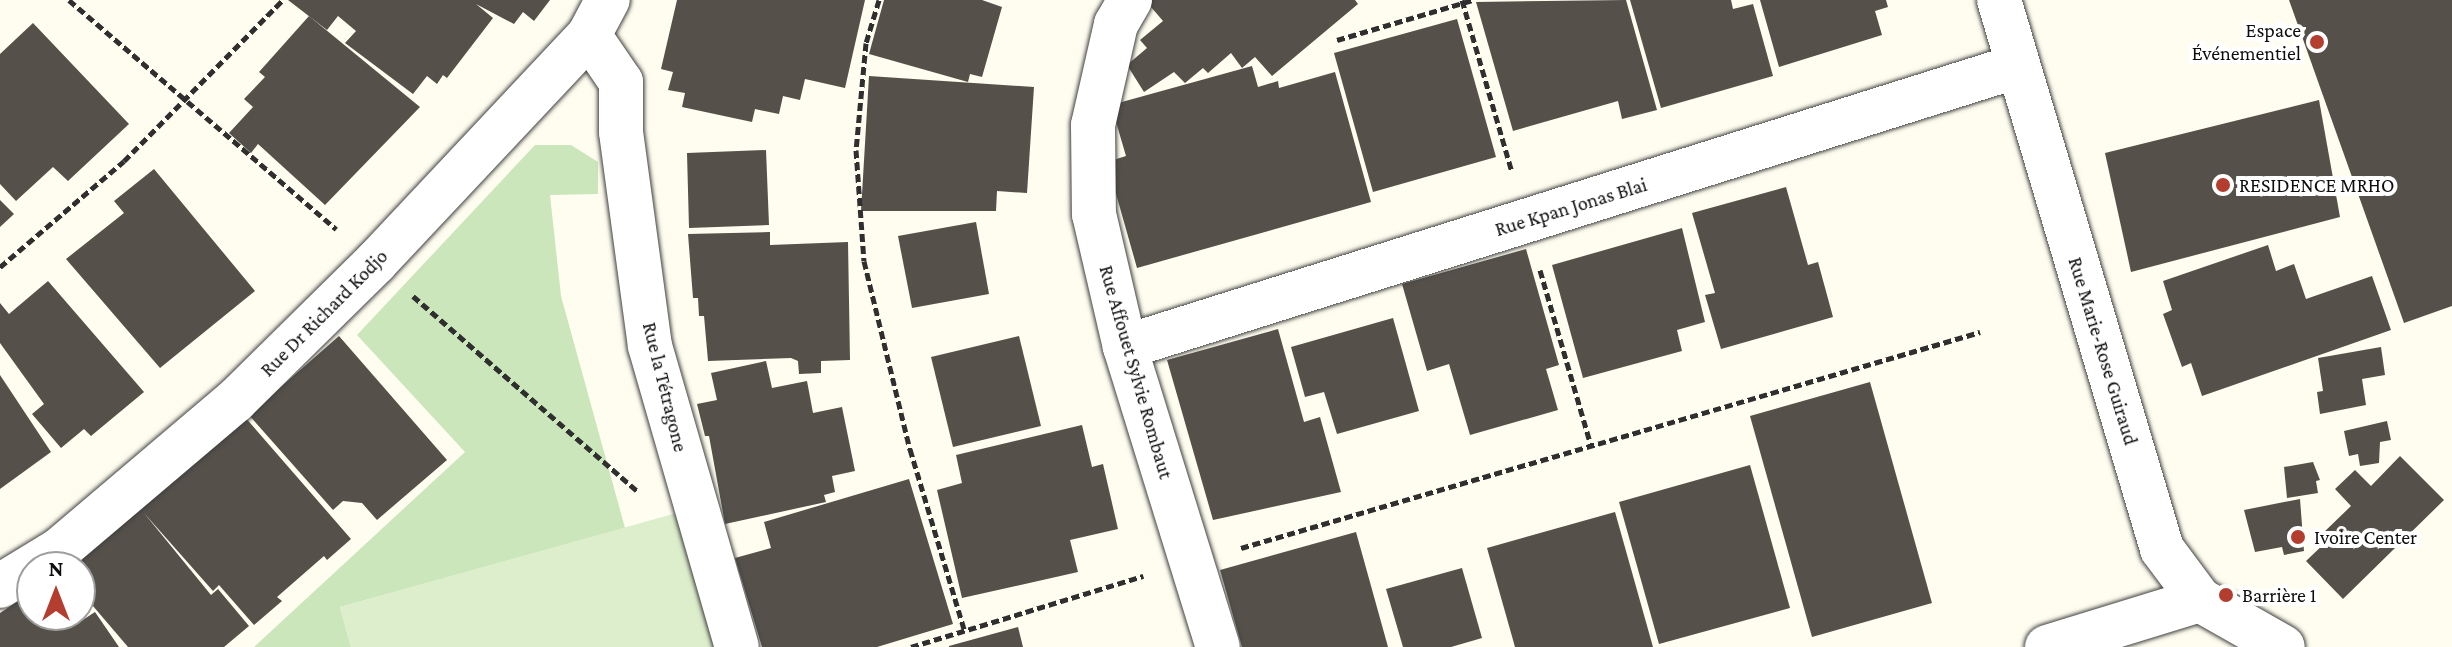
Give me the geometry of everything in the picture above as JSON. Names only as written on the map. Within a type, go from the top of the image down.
[{"type":"street","name":"Rue Affouet Sylvie Rombaut","points":[[1130,0],[1116,24],[1093,125],[1094,214],[1125,347],[1218,647]]},
{"type":"street","name":"Rue Marie-Rose Guiraud","points":[[1999,0],[2162,549],[2200,600],[2283,647]]},
{"type":"street","name":"Rue Dr Richard Kodjo","points":[[0,586],[59,550],[235,401],[375,263],[599,18]]},
{"type":"street","name":"Rue la Tétragone","points":[[599,18],[621,82],[621,132],[650,346],[737,647]]},
{"type":"street","name":"Rue Kpan Jonas Blai","points":[[1125,347],[2018,66]]},
{"type":"street","points":[[2047,647],[2200,600]]},
{"type":"path","points":[[0,267],[124,161],[283,0]]},
{"type":"path","points":[[879,0],[866,43],[856,150],[864,261],[910,449],[964,629]]},
{"type":"path","points":[[1337,40],[1473,0]]},
{"type":"path","points":[[911,647],[1980,332]]},
{"type":"green space","points":[[535,145],[571,145],[598,162],[598,194],[550,195],[561,296],[625,528],[340,607],[351,647],[254,647],[465,452],[357,335]]},
{"type":"green space","points":[[691,509],[730,647],[351,647],[340,607]]},
{"type":"building","points":[[288,0],[550,0],[534,21],[523,12],[514,24],[476,4],[493,18],[447,78],[443,75],[437,84],[427,76],[413,94],[345,43],[356,31],[338,16],[327,30]]},
{"type":"building","points":[[677,0],[865,0],[845,88],[805,79],[800,100],[783,96],[779,114],[755,109],[752,122],[682,107],[685,93],[668,90],[673,72],[661,69]]},
{"type":"building","points":[[884,0],[982,0],[1002,7],[982,77],[970,74],[968,82],[869,54]]},
{"type":"building","points":[[1145,0],[1355,0],[1358,4],[1272,76],[1255,57],[1242,68],[1231,53],[1208,73],[1203,68],[1185,83],[1174,72],[1144,92],[1127,65],[1147,48],[1140,40],[1163,21]]},
{"type":"building","points":[[1626,0],[1657,110],[1622,119],[1618,101],[1513,131],[1476,2]]},
{"type":"building","points":[[1630,0],[1731,0],[1733,9],[1753,4],[1773,76],[1661,108]]},
{"type":"building","points":[[1760,0],[1886,0],[1888,7],[1875,11],[1882,35],[1779,67]]},
{"type":"building","points":[[2289,0],[2452,0],[2452,306],[2404,323]]},
{"type":"building","points":[[309,16],[420,107],[325,205],[258,144],[251,153],[229,133],[253,107],[244,99],[265,77],[259,72]]},
{"type":"building","points":[[1457,19],[1496,157],[1373,192],[1334,53]]},
{"type":"building","points":[[33,23],[129,124],[68,181],[53,167],[16,201],[0,184],[0,54]]},
{"type":"building","points":[[1252,66],[1258,87],[1278,81],[1279,88],[1335,72],[1371,202],[1137,268],[1107,162],[1126,156],[1111,105]]},
{"type":"building","points":[[869,76],[1034,87],[1027,193],[997,191],[996,211],[861,211]]},
{"type":"building","name":"RESIDENCE MRHO","points":[[2319,100],[2340,217],[2131,272],[2105,153]]},
{"type":"building","points":[[766,150],[769,225],[689,228],[687,153]]},
{"type":"building","points":[[154,169],[255,291],[160,368],[66,259],[124,213],[114,201]]},
{"type":"building","points":[[1786,187],[1808,265],[1818,262],[1833,317],[1721,349],[1705,295],[1715,293],[1692,213]]},
{"type":"building","points":[[0,200],[14,214],[0,227]]},
{"type":"building","points":[[976,222],[989,294],[912,308],[898,236]]},
{"type":"building","points":[[1682,228],[1705,322],[1677,330],[1682,351],[1583,378],[1552,265]]},
{"type":"building","points":[[770,232],[770,245],[848,242],[850,360],[821,361],[821,373],[799,374],[798,361],[791,358],[708,361],[704,316],[699,316],[698,298],[693,298],[688,234]]},
{"type":"building","points":[[2268,245],[2276,271],[2294,264],[2306,299],[2372,276],[2391,330],[2202,396],[2191,363],[2182,367],[2163,314],[2172,310],[2163,281]]},
{"type":"building","points":[[1526,249],[1559,365],[1546,369],[1558,410],[1470,435],[1449,364],[1427,371],[1402,284]]},
{"type":"building","points":[[48,281],[144,392],[91,436],[84,429],[61,448],[32,414],[44,404],[0,343],[0,303],[9,314]]},
{"type":"building","points":[[1393,318],[1419,411],[1337,434],[1324,392],[1305,397],[1291,347]]},
{"type":"building","points":[[1278,329],[1304,422],[1320,417],[1341,492],[1213,520],[1167,360]]},
{"type":"building","points":[[339,336],[447,460],[377,520],[362,503],[343,501],[333,510],[249,415]]},
{"type":"building","points":[[1019,336],[1041,426],[953,447],[931,357]]},
{"type":"building","points":[[2381,347],[2385,375],[2362,379],[2366,405],[2320,414],[2317,392],[2323,391],[2318,358]]},
{"type":"building","points":[[766,361],[772,388],[807,381],[813,413],[842,407],[855,471],[832,476],[835,492],[824,495],[826,502],[725,524],[709,436],[705,436],[697,404],[717,400],[711,373]]},
{"type":"building","points":[[0,375],[51,452],[0,489]]},
{"type":"building","points":[[1870,382],[1932,603],[1812,637],[1750,416]]},
{"type":"building","points":[[244,416],[351,539],[327,560],[324,556],[277,597],[282,601],[254,625],[219,585],[213,591],[144,513],[211,595],[218,589],[249,626],[224,647],[128,647],[96,610],[96,551],[84,551]]},
{"type":"building","points":[[2387,421],[2391,440],[2380,442],[2379,463],[2360,466],[2358,454],[2349,456],[2344,431]]},
{"type":"building","points":[[1082,425],[1092,467],[1103,464],[1118,529],[1070,540],[1078,572],[962,598],[937,490],[962,483],[956,455]]},
{"type":"building","points":[[2400,456],[2444,500],[2343,599],[2306,561],[2327,541],[2321,535],[2351,506],[2335,489],[2355,470],[2371,486]]},
{"type":"building","points":[[2313,462],[2320,480],[2316,481],[2318,493],[2287,498],[2284,467]]},
{"type":"building","points":[[1750,465],[1790,608],[1659,644],[1619,502]]},
{"type":"building","points":[[909,479],[953,624],[877,647],[762,647],[735,558],[771,548],[764,522]]},
{"type":"building","points":[[2300,499],[2304,551],[2284,555],[2282,547],[2255,552],[2244,510]]},
{"type":"building","points":[[1615,512],[1653,647],[1515,647],[1487,548]]},
{"type":"building","points":[[1356,532],[1388,647],[1242,647],[1220,570]]},
{"type":"building","points":[[1462,568],[1482,638],[1451,647],[1403,647],[1386,589]]},
{"type":"building","points":[[16,602],[16,631],[96,631],[96,613],[119,647],[0,647],[0,613]]},
{"type":"building","points":[[1018,627],[1023,647],[949,647],[949,646]]},
{"type":"place","name":"Espace Événementiel","points":[[2317,42]]},
{"type":"place","name":"RESIDENCE MRHO","points":[[2223,185]]},
{"type":"place","name":"Ivoire Center","points":[[2298,537]]},
{"type":"place","name":"Barrière 1","points":[[2226,595]]}]
